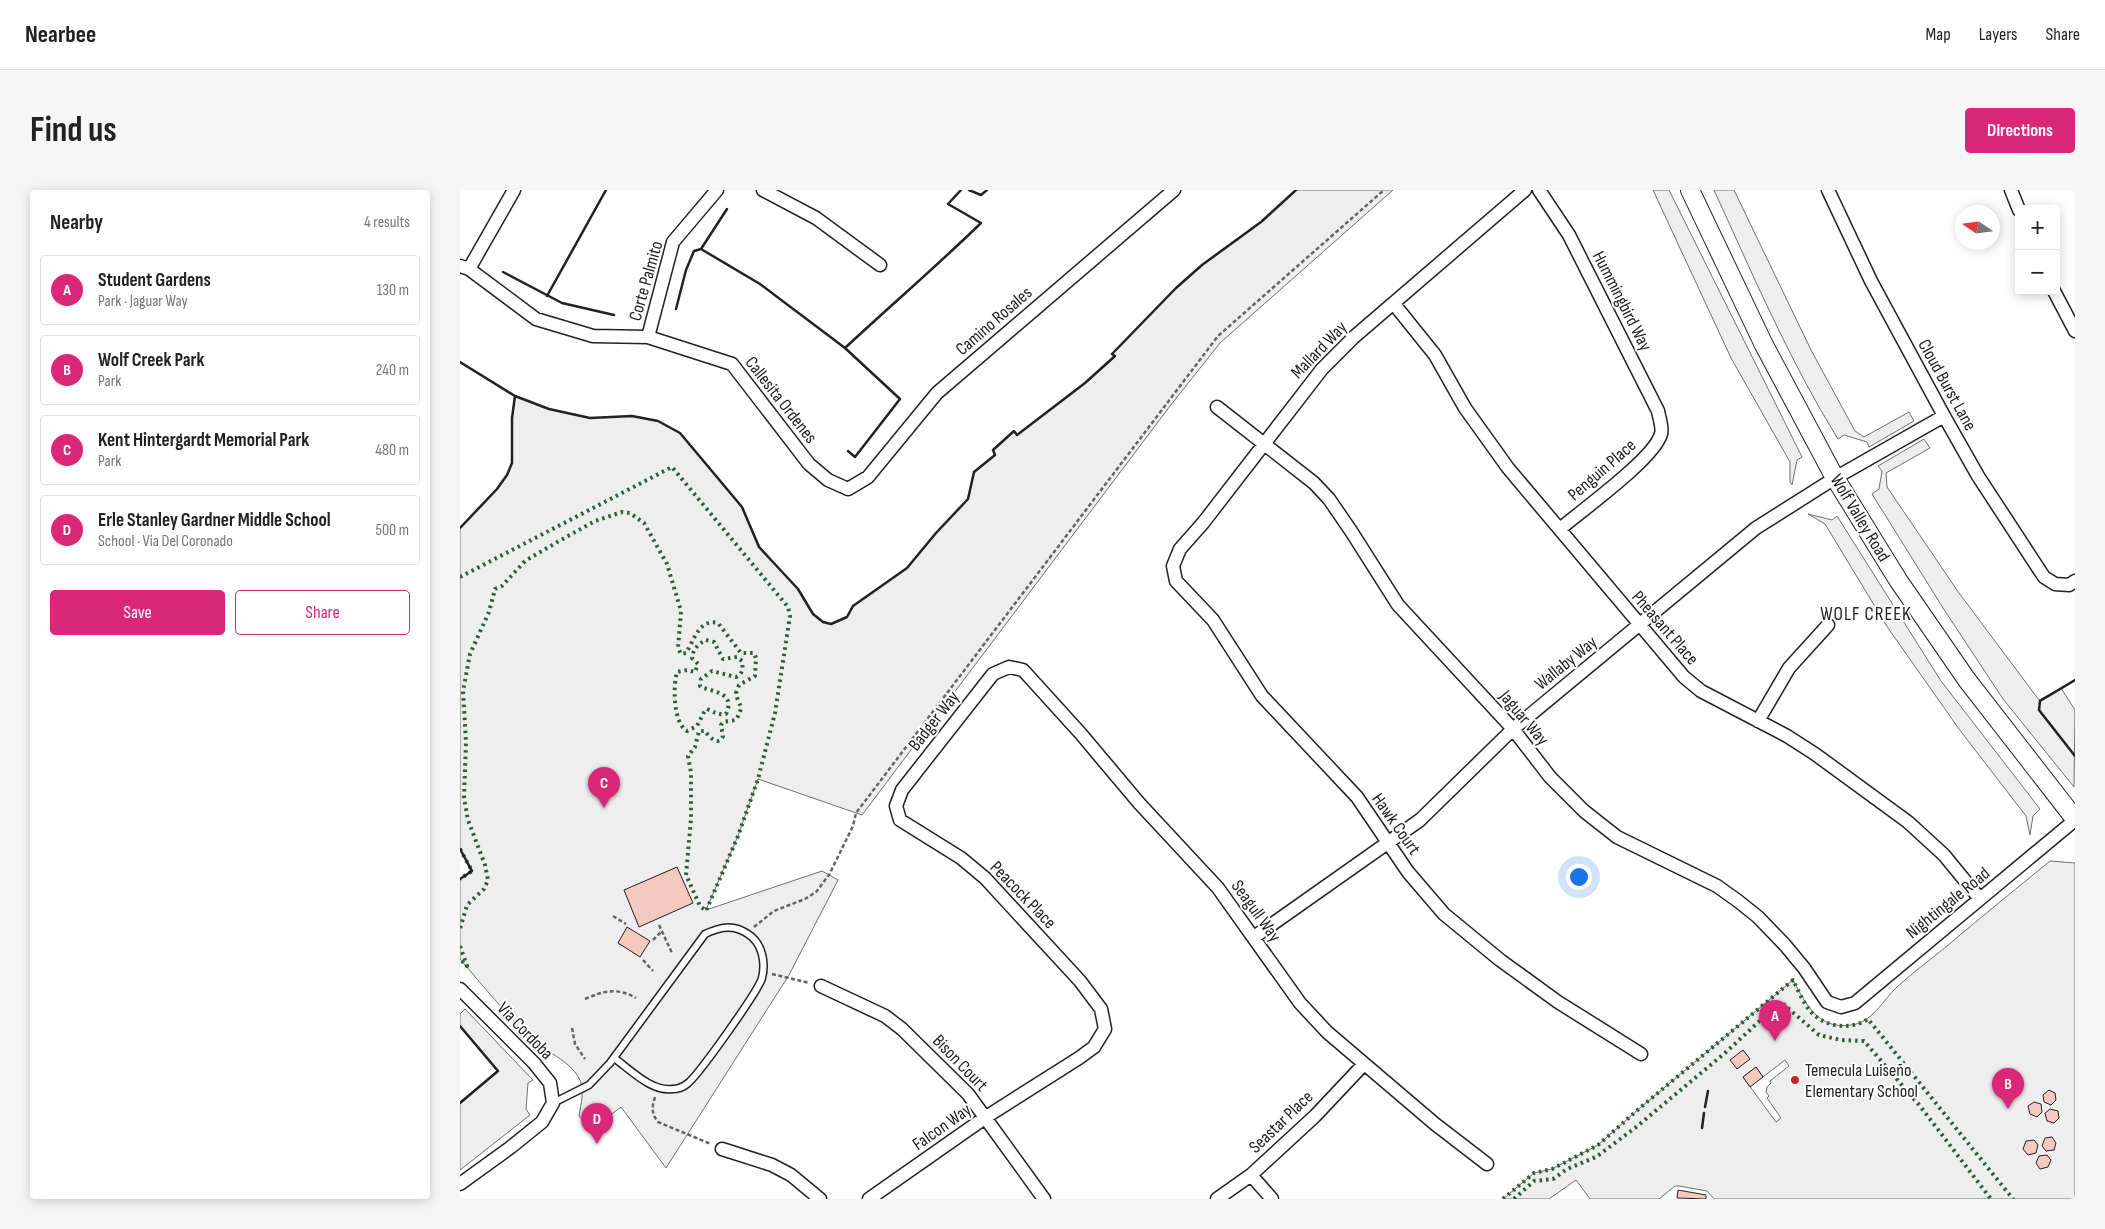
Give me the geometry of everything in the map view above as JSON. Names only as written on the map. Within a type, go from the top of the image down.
[{"type":"main road","name":"Wolf Valley Road","points":[[1690,190],[1764,345],[1835,478],[1898,580],[1966,680],[2075,820]]},
{"type":"street","points":[[465,268],[514,190]]},
{"type":"street","name":"Corte Palmito","points":[[648,337],[673,242],[717,190]]},
{"type":"street","points":[[762,190],[816,218],[880,265]]},
{"type":"street","name":"Camino Rosales","points":[[848,489],[868,477],[937,393],[1174,190]]},
{"type":"street","name":"Mallard Way","points":[[1173,566],[1180,550],[1203,523],[1322,368],[1354,337],[1525,190]]},
{"type":"street","name":"Hummingbird Way","points":[[1539,190],[1569,235],[1658,411],[1662,433]]},
{"type":"street","name":"Cloud Burst Lane","points":[[1828,190],[1871,282],[1978,476],[2044,577],[2055,584],[2069,585],[2075,582]]},
{"type":"street","points":[[2011,190],[2017,205]]},
{"type":"street","name":"Callesita Ordenes","points":[[465,268],[536,319],[593,336],[648,337],[732,364],[809,464],[828,480],[848,489]]},
{"type":"street","points":[[2056,295],[2075,331]]},
{"type":"street","name":"Pheasant Place","points":[[1394,304],[1436,355],[1465,408],[1508,468],[1674,667],[1701,691],[1815,754],[1908,822],[1944,855],[1980,899]]},
{"type":"street","name":"Jaguar Way","points":[[1217,407],[1314,483],[1329,500],[1398,606],[1513,729],[1550,777],[1584,812],[1617,837],[1717,886],[1738,901],[1758,917],[1785,945],[1828,1002],[1841,1007]]},
{"type":"street","name":"Wallaby Way","points":[[1254,937],[1420,820],[1513,729],[1756,528],[1835,478],[1944,416]]},
{"type":"street","name":"Penguin Place","points":[[1560,529],[1630,471],[1650,452],[1662,433]]},
{"type":"street","name":"Hawk Court","points":[[1173,566],[1176,581],[1213,620],[1262,696],[1357,798],[1408,872],[1444,914],[1500,960],[1558,1002],[1641,1054]]},
{"type":"street","points":[[1758,721],[1777,685],[1789,668],[1828,625]]},
{"type":"street","name":"Badger Way","points":[[896,806],[902,790],[993,674],[1009,667]]},
{"type":"street","name":"Seagull Way","points":[[1009,667],[1023,670],[1049,697],[1139,803],[1218,888],[1300,1003],[1327,1032],[1435,1124],[1487,1164]]},
{"type":"street","name":"Peacock Place","points":[[896,806],[900,820],[961,858],[985,878],[1080,981],[1101,1009],[1105,1029]]},
{"type":"street","name":"Nightingale Road","points":[[1841,1007],[1855,1004],[2075,820]]},
{"type":"street","name":"Bison Court","points":[[821,986],[885,1016],[902,1029],[968,1094],[1044,1199]]},
{"type":"street","name":"Via Cordoba","points":[[460,989],[534,1063],[550,1083],[553,1103]]},
{"type":"street","name":"Falcon Way","points":[[869,1199],[986,1117],[1087,1053],[1094,1047],[1105,1029]]},
{"type":"street","name":"Seastar Place","points":[[1216,1199],[1251,1175],[1315,1116],[1364,1064]]},
{"type":"street","points":[[460,1184],[542,1122],[553,1103]]},
{"type":"street","points":[[722,1149],[772,1165],[791,1175],[820,1199]]},
{"type":"street","points":[[1251,1175],[1272,1199]]},
{"type":"lane","points":[[553,1103],[588,1085],[614,1058],[675,976],[700,938],[711,931],[728,927],[738,928],[755,939],[760,947],[763,958],[762,980],[694,1077],[680,1088],[668,1090],[658,1088],[614,1058]]},
{"type":"path","points":[[746,933],[774,911],[805,899],[823,884],[853,826],[856,813],[1218,336],[1384,190]]},
{"type":"path","points":[[613,916],[626,924]]},
{"type":"path","points":[[659,925],[672,953]]},
{"type":"path","points":[[653,940],[662,931]]},
{"type":"path","points":[[643,960],[652,971]]},
{"type":"path","points":[[763,973],[821,986]]},
{"type":"path","points":[[585,999],[610,990],[624,992],[636,998]]},
{"type":"path","points":[[572,1028],[575,1044],[585,1059]]},
{"type":"path","points":[[658,1088],[653,1106],[653,1116],[658,1122],[665,1127],[722,1149]]},
{"type":"shaded area","points":[[1296,190],[1393,190],[1220,343],[1170,406],[862,815],[758,779],[738,836],[706,910],[822,871],[838,880],[789,975],[666,1168],[621,1107],[591,1130],[579,1116],[582,1087],[575,1072],[564,1061],[532,1039],[460,959],[460,879],[471,871],[460,849],[460,528],[497,489],[507,475],[512,463],[512,418],[515,396],[549,409],[590,418],[632,416],[658,421],[680,433],[742,507],[760,547],[798,589],[813,614],[823,622],[831,624],[847,617],[853,606],[907,568],[968,499],[974,472],[995,455],[993,450],[1014,431],[1017,435],[1085,383],[1114,357],[1112,354],[1176,288],[1202,265],[1261,222]]},
{"type":"shaded area","points":[[1653,190],[1669,190],[1802,457],[1797,460],[1792,485],[1790,482],[1790,462],[1731,358]]},
{"type":"shaded area","points":[[1714,190],[1734,190],[1811,350],[1855,431],[1864,437],[1909,412],[1914,421],[1869,447],[1867,442],[1844,435],[1838,439],[1820,410],[1788,348]]},
{"type":"shaded area","points":[[1924,439],[1930,448],[1886,473],[1887,487],[1959,593],[2039,700],[2061,688],[2075,710],[2074,787],[2003,699],[1943,608],[1872,494],[1879,489],[1882,471],[1878,466]]},
{"type":"shaded area","points":[[1808,514],[1832,520],[1837,516],[1941,681],[2040,809],[2033,816],[2030,835],[2026,816],[1959,729],[1888,628],[1825,524]]},
{"type":"shaded area","points":[[2050,861],[2075,863],[2075,1199],[1714,1199],[1707,1191],[1675,1186],[1659,1199],[1590,1199],[1576,1180],[1549,1199],[1503,1199],[1534,1173],[1552,1169],[1598,1145],[1793,980],[1808,1006],[1822,1019],[1840,1025],[1851,1025],[1865,1020],[1903,982]],"holes":[[[1785,1060],[1789,1066],[1770,1081],[1771,1083],[1767,1087],[1766,1092],[1769,1096],[1767,1098],[1781,1118],[1776,1122],[1743,1077],[1756,1067],[1763,1077]]]},
{"type":"shaded area","points":[[465,1009],[533,1080],[528,1083],[526,1109],[530,1115],[460,1170],[460,1103],[497,1071],[460,1026],[460,1014]]},
{"type":"building","points":[[677,867],[693,903],[639,927],[624,890]]},
{"type":"building","points":[[627,927],[650,941],[640,957],[618,943]]},
{"type":"building","points":[[1743,1050],[1750,1059],[1737,1069],[1730,1060]]},
{"type":"building","points":[[1756,1067],[1763,1077],[1750,1087],[1743,1077]]},
{"type":"building","points":[[2049,1090],[2055,1093],[2056,1100],[2051,1105],[2044,1102],[2043,1095]]},
{"type":"building","points":[[2034,1102],[2041,1104],[2042,1112],[2037,1117],[2030,1114],[2028,1106]]},
{"type":"building","points":[[2050,1109],[2058,1111],[2059,1118],[2054,1123],[2047,1121],[2045,1113]]},
{"type":"building","points":[[2052,1137],[2056,1143],[2054,1150],[2046,1151],[2042,1146],[2045,1138]]},
{"type":"building","points":[[2034,1140],[2038,1145],[2036,1153],[2028,1155],[2023,1149],[2026,1141]]},
{"type":"building","points":[[2047,1155],[2051,1160],[2048,1167],[2040,1169],[2036,1163],[2039,1156]]},
{"type":"building","points":[[1678,1190],[1706,1195],[1706,1199],[1677,1198]]},
{"type":"hedge","points":[[460,577],[672,467],[788,607],[790,616],[775,713],[758,779],[738,836],[706,911],[700,906],[686,875],[691,819],[691,773],[688,756],[695,747],[699,731],[705,731],[711,738],[719,741],[723,736],[721,725],[723,722],[736,720],[741,708],[736,693],[739,685],[755,676],[756,658],[754,653],[741,653],[718,623],[711,622],[702,627],[686,653],[681,654],[678,648],[681,611],[667,564],[644,523],[630,513],[622,512],[595,521],[559,541],[525,561],[502,586],[495,589],[489,612],[470,654],[463,691],[466,742],[464,798],[468,820],[485,865],[488,880],[484,889],[467,905],[460,929]]},
{"type":"hedge","points":[[706,640],[714,642],[723,659],[737,657],[742,661],[742,670],[736,677],[712,671],[701,679],[700,686],[720,694],[728,701],[726,714],[718,714],[707,709],[697,726],[687,731],[682,727],[675,704],[677,672],[687,670],[695,672],[698,664],[692,658],[693,652],[698,645],[706,640]]},
{"type":"hedge","points":[[460,849],[472,871],[460,879]]},
{"type":"hedge","points":[[460,946],[467,966],[460,959]]},
{"type":"hedge","points":[[1503,1199],[1534,1173],[1552,1169],[1598,1145],[1793,980],[1810,1011],[1822,1021],[1845,1026],[1861,1023],[1868,1019],[2013,1199]]},
{"type":"hedge","points":[[1514,1199],[1534,1181],[1553,1179],[1567,1169],[1596,1157],[1635,1128],[1725,1053],[1779,1003],[1782,1003],[1819,1035],[1841,1040],[1864,1041],[1920,1106],[1991,1199]]},
{"type":"wall","points":[[547,296],[606,190]]},
{"type":"wall","points":[[845,348],[981,223],[948,204],[961,190]]},
{"type":"wall","points":[[969,190],[981,195],[987,190]]},
{"type":"wall","points":[[460,362],[515,396],[549,409],[590,418],[632,416],[658,421],[680,433],[742,507],[759,547],[798,589],[813,614],[823,622],[831,624],[847,617],[853,606],[907,568],[968,499],[974,472],[995,455],[993,450],[1014,431],[1017,435],[1085,383],[1115,356],[1112,354],[1176,288],[1202,265],[1261,222],[1296,190]]},
{"type":"wall","points":[[676,309],[686,270],[694,251],[701,249],[727,209]]},
{"type":"wall","points":[[701,249],[760,284],[845,348],[900,399],[855,457],[848,451]]},
{"type":"wall","points":[[503,272],[562,303],[614,315]]},
{"type":"wall","points":[[460,528],[497,489],[507,475],[512,463],[512,418],[515,396]]},
{"type":"wall","points":[[2075,680],[2040,701],[2039,710],[2075,756]]},
{"type":"wall","points":[[460,849],[472,871],[460,879]]},
{"type":"wall","points":[[460,1026],[498,1071],[460,1103]]},
{"type":"wall","points":[[1705,1107],[1708,1091]]},
{"type":"wall","points":[[1702,1128],[1704,1113]]},
{"type":"place","name":"Kent Hintergardt Memorial Park","points":[[604,808]]},
{"type":"place","name":"Student Gardens","points":[[1775,1041]]},
{"type":"place","name":"Temecula Luiseño Elementary School","points":[[1795,1080]]},
{"type":"place","name":"Wolf Creek Park","points":[[2008,1109]]},
{"type":"place","name":"Erle Stanley Gardner Middle School","points":[[597,1144]]},
{"type":"district","name":"WOLF CREEK","points":[[1866,614]]}]
